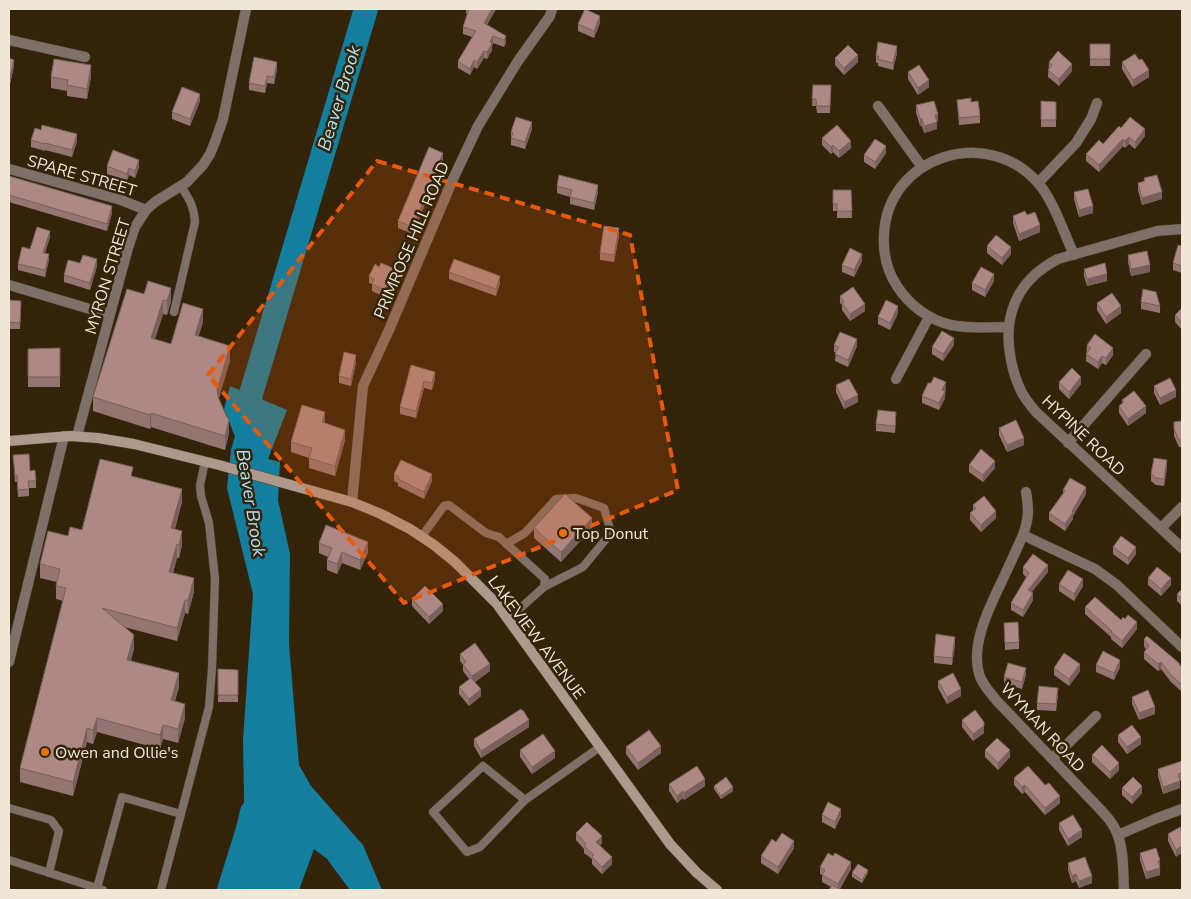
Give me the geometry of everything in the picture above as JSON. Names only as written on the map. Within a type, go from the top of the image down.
[{"type":"main road","name":"LAKEVIEW AVENUE","points":[[9,441],[77,436],[123,442],[219,465],[352,502],[397,521],[422,536],[445,553],[492,599],[670,844],[697,874],[716,890]]},
{"type":"street","name":"MYRON STREET","points":[[77,436],[132,234],[146,210],[155,202],[181,186],[203,165],[216,142],[223,119],[246,9]]},
{"type":"street","name":"PRIMROSE HILL ROAD","points":[[352,502],[363,386],[478,126],[518,62],[550,16],[552,9]]},
{"type":"street","points":[[9,40],[86,57]]},
{"type":"street","points":[[1038,183],[1076,143],[1091,119],[1097,103]]},
{"type":"street","points":[[878,106],[922,167]]},
{"type":"street","points":[[1008,327],[960,327],[929,317],[909,301],[894,281],[888,269],[885,256],[884,231],[886,218],[893,200],[912,175],[922,167],[945,156],[970,152],[983,153],[1008,160],[1029,174],[1049,198],[1074,255]]},
{"type":"street","name":"SPARE STREET","points":[[9,169],[121,200],[146,210]]},
{"type":"street","name":"HYPINE ROAD","points":[[1182,230],[1156,231],[1058,259],[1045,266],[1024,286],[1010,316],[1008,327],[1010,357],[1016,378],[1022,392],[1036,412],[1182,548]]},
{"type":"street","points":[[9,285],[110,315]]},
{"type":"street","points":[[896,379],[929,317]]},
{"type":"street","points":[[1068,443],[1146,354]]},
{"type":"street","points":[[9,662],[64,436]]},
{"type":"street","name":"WYMAN ROAD","points":[[1026,492],[1028,522],[986,615],[981,630],[978,669],[981,680],[988,690],[1106,815],[1118,835],[1121,848],[1124,890]]},
{"type":"street","points":[[1161,528],[1182,507]]},
{"type":"street","points":[[1023,536],[1103,574],[1182,647]]},
{"type":"street","points":[[1052,759],[1096,716]]},
{"type":"street","points":[[1118,835],[1182,809]]},
{"type":"lane","points":[[174,312],[195,222],[192,202],[181,186]]},
{"type":"lane","points":[[161,890],[210,707],[215,579],[209,524],[201,501],[200,491],[205,462]]},
{"type":"lane","points":[[506,544],[525,533],[556,499],[576,498],[604,508],[611,533],[583,567],[544,587],[508,619]]},
{"type":"lane","points":[[422,536],[444,506],[449,505],[486,533],[498,537],[545,579],[544,587]]},
{"type":"lane","points":[[525,800],[483,766],[433,812],[467,852],[480,847],[525,800],[600,747]]},
{"type":"lane","points":[[9,860],[100,889],[122,797],[181,814]]},
{"type":"lane","points":[[9,808],[51,820],[59,831],[49,873]]},
{"type":"highlighted area","points":[[377,161],[630,235],[678,490],[404,603],[208,375]]},
{"type":"water","points":[[230,386],[287,410],[268,459],[280,462],[278,500],[290,554],[289,644],[299,765],[311,786],[363,845],[382,890],[350,890],[327,859],[314,849],[299,890],[242,890],[245,854],[243,740],[253,594],[227,488],[231,450],[235,436],[224,409]]},
{"type":"building","points":[[469,9],[492,9],[484,23],[506,36],[504,40],[493,36],[490,42],[492,44],[487,52],[484,51],[477,62],[474,60],[470,69],[458,61],[476,31],[463,27]]},
{"type":"building","points":[[585,9],[600,16],[594,31],[578,24]]},
{"type":"building","points":[[878,42],[897,46],[893,63],[878,59],[879,56],[876,56]]},
{"type":"building","points":[[1090,44],[1110,44],[1110,59],[1090,59]]},
{"type":"building","points":[[848,45],[858,55],[844,68],[835,58]]},
{"type":"building","points":[[1058,51],[1072,64],[1059,79],[1048,70],[1052,65],[1049,62]]},
{"type":"building","points":[[1135,54],[1139,60],[1142,59],[1149,70],[1133,80],[1122,62]]},
{"type":"building","points":[[254,57],[277,62],[274,77],[267,76],[265,86],[249,83]]},
{"type":"building","points":[[9,58],[14,60],[10,76],[9,76]]},
{"type":"building","points":[[54,59],[91,65],[87,89],[67,85],[68,80],[51,77]]},
{"type":"building","points":[[919,65],[929,80],[918,88],[908,72]]},
{"type":"building","points":[[813,85],[831,85],[830,106],[817,106],[816,99],[812,99]]},
{"type":"building","points":[[182,87],[200,94],[190,119],[172,112]]},
{"type":"building","points":[[971,98],[971,102],[978,101],[980,116],[959,118],[957,100]]},
{"type":"building","points":[[934,101],[938,114],[935,115],[937,122],[924,126],[916,105]]},
{"type":"building","points":[[1041,101],[1056,102],[1056,120],[1041,120]]},
{"type":"building","points":[[516,117],[532,122],[525,142],[511,138]]},
{"type":"building","points":[[1130,117],[1145,129],[1135,142],[1129,137],[1125,141],[1123,139],[1099,165],[1086,154],[1099,140],[1103,144]]},
{"type":"building","points":[[42,125],[77,134],[72,150],[31,140],[35,128],[41,130]]},
{"type":"building","points":[[837,125],[851,141],[839,151],[833,145],[831,147],[822,138]]},
{"type":"building","points":[[875,139],[886,146],[875,162],[864,155]]},
{"type":"building","points":[[429,147],[443,153],[413,227],[398,221]]},
{"type":"building","points":[[113,150],[139,160],[135,171],[129,168],[127,174],[107,166]]},
{"type":"building","points":[[559,175],[598,185],[594,203],[570,197],[572,190],[557,186]]},
{"type":"building","points":[[1157,175],[1162,192],[1142,198],[1138,183],[1145,181],[1144,178]]},
{"type":"building","points":[[9,176],[112,206],[107,224],[9,195]]},
{"type":"building","points":[[1088,189],[1093,206],[1079,210],[1074,192]]},
{"type":"building","points":[[833,190],[851,190],[852,211],[837,211],[837,204],[833,204]]},
{"type":"building","points":[[1025,211],[1027,215],[1035,212],[1040,225],[1019,234],[1013,216]]},
{"type":"building","points":[[604,226],[619,228],[614,255],[600,253]]},
{"type":"building","points":[[37,227],[50,231],[43,253],[49,254],[45,270],[18,264],[22,247],[30,249]]},
{"type":"building","points":[[996,235],[1011,247],[1002,258],[987,246]]},
{"type":"building","points":[[1178,245],[1182,246],[1182,266],[1173,263]]},
{"type":"building","points":[[850,248],[862,254],[854,270],[842,265]]},
{"type":"building","points":[[1147,251],[1150,265],[1131,269],[1128,255]]},
{"type":"building","points":[[83,255],[97,259],[90,283],[64,275],[68,260],[80,263]]},
{"type":"building","points":[[454,259],[500,276],[496,289],[449,272]]},
{"type":"building","points":[[381,263],[395,269],[385,290],[372,284],[374,279],[369,276],[375,264],[379,267]]},
{"type":"building","points":[[1105,263],[1107,274],[1087,279],[1084,269]]},
{"type":"building","points":[[981,267],[994,274],[985,290],[972,283]]},
{"type":"building","points":[[148,281],[171,288],[167,301],[163,300],[151,338],[171,344],[183,303],[203,309],[195,335],[230,346],[217,390],[218,397],[229,420],[225,436],[93,397],[127,289],[144,294]]},
{"type":"building","points":[[853,287],[865,304],[850,314],[842,303],[844,302],[840,296]]},
{"type":"building","points":[[1143,289],[1156,292],[1160,306],[1141,302]]},
{"type":"building","points":[[1112,293],[1121,306],[1106,317],[1097,303]]},
{"type":"building","points":[[9,300],[21,301],[20,323],[9,322]]},
{"type":"building","points":[[886,300],[898,306],[890,323],[878,317]]},
{"type":"building","points":[[1182,308],[1182,323],[1175,315]]},
{"type":"building","points":[[942,331],[954,338],[943,354],[932,347]]},
{"type":"building","points":[[840,332],[857,339],[848,360],[835,354],[839,347],[834,345]]},
{"type":"building","points":[[1095,334],[1113,348],[1106,358],[1102,356],[1098,362],[1086,354],[1091,348],[1087,345]]},
{"type":"building","points":[[60,348],[60,377],[28,377],[28,349]]},
{"type":"building","points":[[344,352],[356,355],[351,379],[339,376]]},
{"type":"building","points":[[411,365],[435,372],[432,383],[424,381],[416,411],[400,407]]},
{"type":"building","points":[[1072,368],[1081,377],[1069,392],[1059,382]]},
{"type":"building","points":[[934,377],[946,382],[942,390],[945,391],[939,403],[922,396],[928,383],[931,383]]},
{"type":"building","points":[[1170,378],[1176,390],[1160,398],[1154,386]]},
{"type":"building","points":[[849,379],[858,395],[844,402],[836,385]]},
{"type":"building","points":[[1134,391],[1146,406],[1128,419],[1119,406],[1124,402],[1122,400]]},
{"type":"building","points":[[302,405],[325,412],[322,422],[345,430],[335,466],[309,458],[312,448],[291,442]]},
{"type":"building","points":[[878,410],[896,412],[895,426],[876,424]]},
{"type":"building","points":[[1016,420],[1024,438],[1007,445],[999,428]]},
{"type":"building","points":[[1182,421],[1182,440],[1179,440],[1174,429],[1174,422]]},
{"type":"building","points":[[981,449],[995,461],[983,475],[969,465]]},
{"type":"building","points":[[29,454],[30,471],[35,470],[36,481],[28,481],[29,489],[18,490],[13,455]]},
{"type":"building","points":[[1154,458],[1167,460],[1164,479],[1156,478],[1151,474]]},
{"type":"building","points":[[100,459],[133,467],[131,476],[182,489],[171,528],[182,531],[169,572],[194,578],[177,628],[102,608],[134,635],[127,660],[179,673],[171,700],[185,704],[178,729],[163,725],[160,735],[97,718],[93,730],[87,728],[73,782],[20,768],[66,588],[56,586],[60,569],[40,564],[48,531],[68,536],[70,527],[82,530]]},
{"type":"building","points":[[401,460],[432,474],[424,492],[398,479],[399,477],[394,474]]},
{"type":"building","points":[[1070,478],[1086,487],[1065,524],[1049,513],[1065,491],[1063,490]]},
{"type":"building","name":"Top Donut","points":[[565,494],[592,518],[561,552],[534,528]]},
{"type":"building","points":[[984,496],[996,511],[981,525],[970,513],[976,508],[973,505]]},
{"type":"building","points":[[326,525],[368,542],[360,560],[342,552],[337,564],[327,560],[332,548],[319,543]]},
{"type":"building","points":[[1121,536],[1136,547],[1128,558],[1113,547]]},
{"type":"building","points":[[1033,554],[1048,565],[1028,590],[1033,593],[1023,610],[1011,603],[1029,573],[1023,567]]},
{"type":"building","points":[[1157,567],[1171,578],[1161,589],[1148,578]]},
{"type":"building","points":[[1068,570],[1083,579],[1074,594],[1059,584]]},
{"type":"building","points":[[425,586],[443,604],[429,617],[412,599]]},
{"type":"building","points":[[1182,589],[1182,599],[1177,594]]},
{"type":"building","points":[[1095,597],[1121,620],[1123,617],[1125,619],[1128,615],[1137,622],[1122,641],[1085,607]]},
{"type":"building","points":[[1018,622],[1019,642],[1005,643],[1004,623]]},
{"type":"building","points":[[936,634],[955,637],[952,658],[934,656]]},
{"type":"building","points":[[1147,636],[1179,663],[1182,668],[1182,685],[1161,662],[1158,664],[1144,652],[1149,646],[1144,639]]},
{"type":"building","points":[[475,643],[490,664],[472,676],[463,664],[466,662],[460,654]]},
{"type":"building","points":[[1103,651],[1120,660],[1114,673],[1096,665]]},
{"type":"building","points":[[1064,653],[1080,664],[1069,679],[1054,668]]},
{"type":"building","points":[[1008,663],[1026,668],[1022,682],[1004,677]]},
{"type":"building","points":[[218,669],[238,670],[238,695],[218,695]]},
{"type":"building","points":[[953,673],[961,689],[947,697],[938,681]]},
{"type":"building","points":[[471,678],[481,689],[469,699],[459,687]]},
{"type":"building","points":[[1039,686],[1058,688],[1056,704],[1037,703]]},
{"type":"building","points":[[1148,690],[1155,707],[1139,713],[1132,697]]},
{"type":"building","points":[[521,709],[529,720],[481,751],[474,739]]},
{"type":"building","points":[[975,710],[984,722],[984,726],[973,734],[962,720]]},
{"type":"building","points":[[1132,725],[1141,737],[1127,747],[1118,735]]},
{"type":"building","points":[[649,730],[661,746],[638,763],[626,747]]},
{"type":"building","points":[[543,734],[555,751],[532,767],[520,750]]},
{"type":"building","points":[[997,738],[1010,750],[998,763],[985,750]]},
{"type":"building","points":[[1102,745],[1119,763],[1110,772],[1092,755]]},
{"type":"building","points":[[1182,761],[1182,773],[1178,774],[1180,781],[1163,787],[1158,769]]},
{"type":"building","points":[[697,766],[705,779],[677,796],[669,784]]},
{"type":"building","points":[[1028,766],[1045,785],[1049,783],[1060,796],[1045,808],[1025,785],[1022,787],[1014,778]]},
{"type":"building","points":[[726,777],[733,787],[721,796],[714,786]]},
{"type":"building","points":[[1133,777],[1142,786],[1132,797],[1122,788]]},
{"type":"building","points":[[828,802],[841,809],[835,822],[822,815]]},
{"type":"building","points":[[1073,815],[1082,830],[1068,839],[1059,823]]},
{"type":"building","points":[[587,822],[602,836],[596,842],[612,857],[602,867],[592,857],[594,855],[584,846],[586,844],[576,833]]},
{"type":"building","points":[[1180,827],[1182,846],[1176,850],[1168,834]]},
{"type":"building","points":[[782,833],[794,841],[778,867],[761,856],[772,839],[776,842]]},
{"type":"building","points":[[1156,848],[1160,860],[1158,861],[1160,868],[1146,872],[1140,853]]},
{"type":"building","points":[[828,853],[833,856],[835,853],[851,862],[838,884],[822,875],[825,870],[820,867]]},
{"type":"building","points":[[1085,857],[1092,876],[1079,881],[1076,874],[1072,876],[1068,863]]},
{"type":"building","points":[[858,864],[868,870],[862,880],[852,873]]},
{"type":"building","points":[[832,885],[842,890],[829,890]]},
{"type":"waterway","name":"Beaver Brook","points":[[244,427],[251,394],[366,9]]},
{"type":"waterway","name":"Beaver Brook","points":[[229,890],[252,812]]},
{"type":"place","name":"Top Donut","points":[[563,533]]},
{"type":"place","name":"Owen and Ollie's","points":[[45,752]]}]
